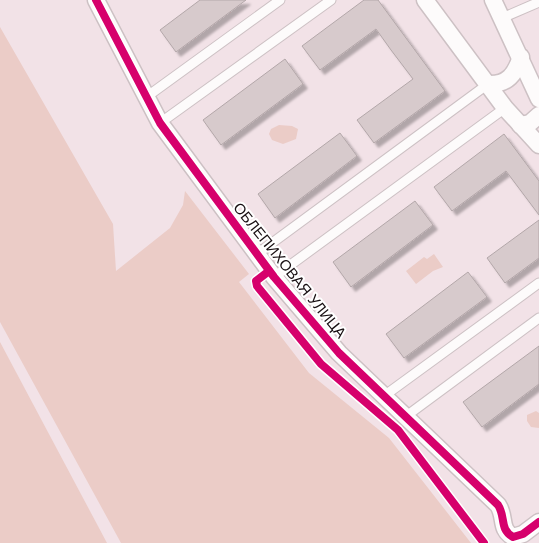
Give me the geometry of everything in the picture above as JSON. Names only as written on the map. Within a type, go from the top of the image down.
[{"type":"street","name":"ОБЛЕПИХОВАЯ УЛИЦА","points":[[96,0],[145,98],[160,123],[274,277],[339,353],[498,505],[502,513],[502,526],[505,532],[513,537],[523,534],[539,522]]},
{"type":"street","points":[[425,0],[506,108],[539,145]]},
{"type":"street","points":[[493,0],[539,99]]},
{"type":"street","points":[[488,84],[496,84],[509,79],[517,69],[521,57]]},
{"type":"street","points":[[520,125],[530,123],[539,115]]},
{"type":"lane","points":[[145,98],[280,0]]},
{"type":"lane","points":[[160,123],[330,0]]},
{"type":"lane","points":[[502,18],[539,2]]},
{"type":"lane","points":[[257,254],[488,84]]},
{"type":"lane","points":[[274,277],[506,108]]},
{"type":"lane","points":[[384,396],[539,283]]},
{"type":"lane","points":[[405,417],[539,318]]},
{"type":"shaded area","points":[[0,27],[113,224],[116,271],[170,228],[183,205],[185,191],[249,274],[239,282],[309,373],[389,438],[471,543],[121,543],[0,322]]},
{"type":"shaded area","points":[[279,125],[292,126],[298,129],[296,139],[283,144],[272,140],[269,134],[271,129]]},
{"type":"shaded area","points":[[434,254],[443,267],[433,271],[416,284],[406,271],[424,257],[427,259]]},
{"type":"shaded area","points":[[0,342],[107,543],[0,543]]},
{"type":"shaded area","points":[[536,411],[539,413],[539,428],[531,427],[527,421],[527,415]]},
{"type":"building","points":[[200,0],[246,0],[176,52],[160,30]]},
{"type":"building","points":[[364,0],[378,0],[445,91],[374,143],[357,120],[413,79],[376,29],[320,70],[302,46]]},
{"type":"building","points":[[285,59],[303,84],[221,145],[203,120]]},
{"type":"building","points":[[340,133],[357,156],[275,218],[258,194]]},
{"type":"building","points":[[504,134],[539,181],[539,215],[506,171],[452,211],[434,187]]},
{"type":"building","points":[[415,201],[433,225],[351,287],[333,262]]},
{"type":"building","points":[[539,220],[539,258],[505,283],[487,258]]},
{"type":"building","points":[[468,272],[487,297],[404,358],[386,334]]},
{"type":"building","points":[[539,346],[539,384],[482,427],[463,402]]},
{"type":"cycle path","points":[[96,0],[160,123],[274,277],[339,353],[498,505],[504,527],[509,534],[513,537],[523,534],[539,522]]},
{"type":"cycle path","points":[[269,271],[256,281],[257,286],[321,364],[398,430],[484,543]]}]
